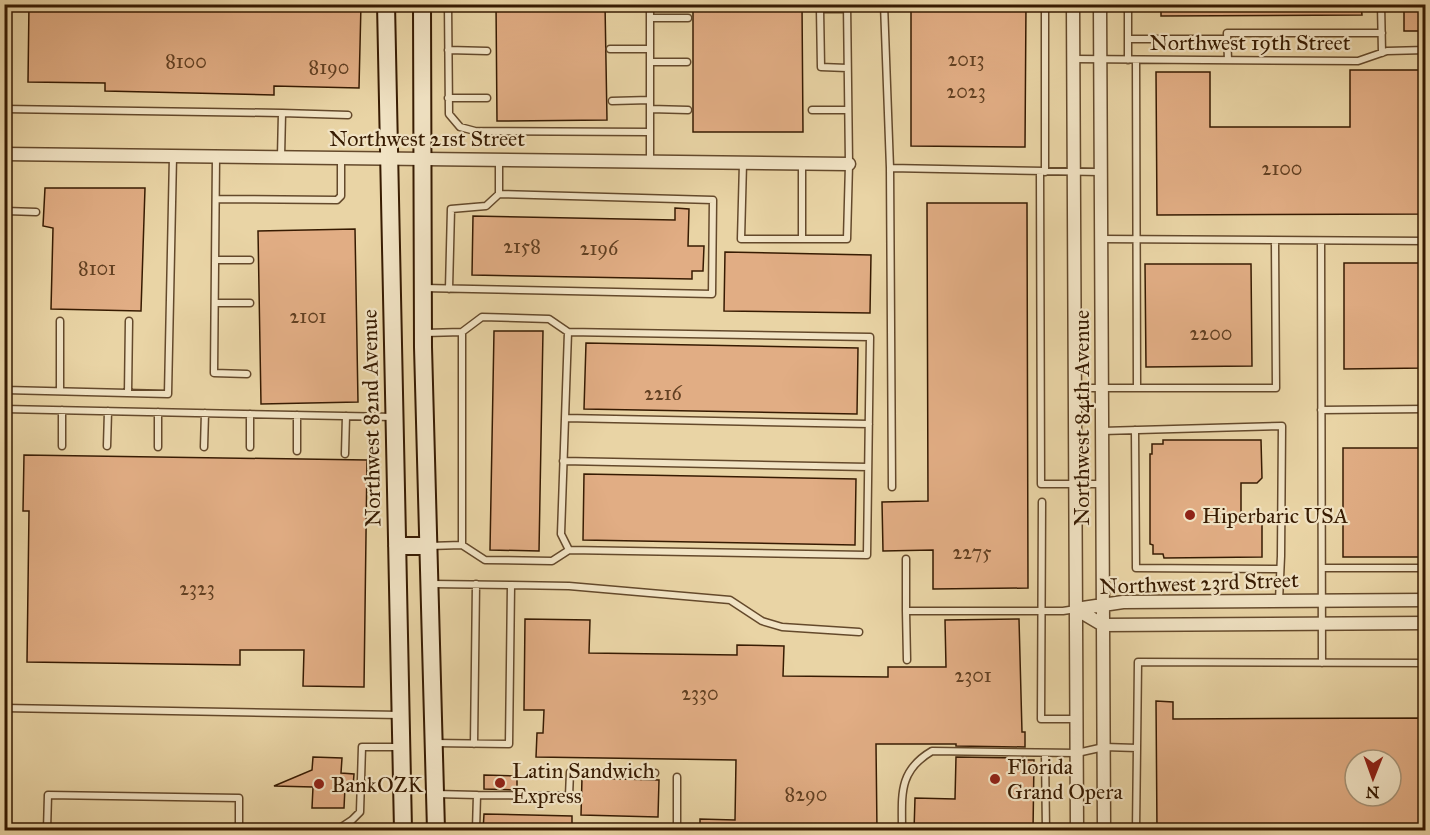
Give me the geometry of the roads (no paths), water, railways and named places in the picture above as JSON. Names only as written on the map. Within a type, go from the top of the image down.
[{"type":"street","name":"Northwest 82nd Avenue","points":[[386,4],[403,831]]},
{"type":"street","points":[[422,4],[423,333],[436,831]]},
{"type":"street","name":"Northwest 84th Avenue","points":[[1073,4],[1077,831]]},
{"type":"street","name":"Northwest 84th Avenue","points":[[1100,4],[1104,831]]},
{"type":"street","name":"Northwest 21st Street","points":[[5,154],[849,164]]},
{"type":"street","points":[[397,546],[429,546]]},
{"type":"street","name":"Northwest 23rd Street","points":[[1076,609],[1123,602],[1425,600]]},
{"type":"street","name":"Northwest 23rd Street","points":[[1076,609],[1103,625],[1425,623]]},
{"type":"lane","points":[[650,4],[650,161]]},
{"type":"lane","points":[[884,4],[890,168],[892,487]]},
{"type":"lane","points":[[1045,4],[1041,484],[1102,484]]},
{"type":"lane","points":[[1128,4],[1128,39],[1132,60],[1137,388]]},
{"type":"lane","points":[[1381,4],[1382,53]]},
{"type":"lane","points":[[487,6],[448,6],[449,114],[459,127],[467,130],[650,132]]},
{"type":"lane","points":[[743,162],[741,239],[847,239],[849,164],[848,110],[848,68],[847,7],[820,9],[821,68],[848,68]]},
{"type":"lane","points":[[650,18],[688,18]]},
{"type":"lane","points":[[1228,60],[1227,33],[1382,33]]},
{"type":"lane","points":[[1128,39],[1227,39]]},
{"type":"lane","points":[[610,49],[650,49]]},
{"type":"lane","points":[[448,50],[487,51]]},
{"type":"lane","name":"Northwest 19th Street","points":[[1074,59],[1358,61],[1388,51],[1425,50]]},
{"type":"lane","points":[[650,62],[687,62]]},
{"type":"lane","points":[[448,98],[487,98]]},
{"type":"lane","points":[[612,101],[650,100]]},
{"type":"lane","points":[[4,109],[348,115]]},
{"type":"lane","points":[[650,109],[688,110]]},
{"type":"lane","points":[[812,110],[848,110]]},
{"type":"lane","points":[[281,158],[282,113]]},
{"type":"lane","points":[[5,154],[5,390],[168,394],[173,156]]},
{"type":"lane","points":[[216,157],[214,373],[247,374]]},
{"type":"lane","points":[[216,199],[337,200],[340,196],[341,158]]},
{"type":"lane","points":[[499,159],[499,194]]},
{"type":"lane","points":[[802,163],[802,239]]},
{"type":"lane","points":[[890,168],[1101,172]]},
{"type":"lane","points":[[423,288],[449,289],[712,294],[713,200],[499,194],[486,206],[451,209],[449,289]]},
{"type":"lane","points":[[6,211],[36,212]]},
{"type":"lane","points":[[1101,239],[1275,242],[1425,241]]},
{"type":"lane","points":[[1075,388],[1276,388],[1275,242]]},
{"type":"lane","points":[[1321,242],[1322,663]]},
{"type":"lane","points":[[215,260],[250,260]]},
{"type":"lane","points":[[215,303],[250,303]]},
{"type":"lane","points":[[423,333],[462,332],[482,317],[549,319],[568,333],[870,337],[867,555],[569,550],[552,561],[484,560],[462,545],[429,546]]},
{"type":"lane","points":[[60,321],[60,392]]},
{"type":"lane","points":[[128,393],[129,321]]},
{"type":"lane","points":[[462,332],[462,545]]},
{"type":"lane","points":[[568,333],[561,534],[569,550]]},
{"type":"lane","points":[[4,408],[394,417]]},
{"type":"lane","points":[[1322,410],[1425,409]]},
{"type":"lane","points":[[62,410],[62,446]]},
{"type":"lane","points":[[108,411],[108,446]]},
{"type":"lane","points":[[158,412],[158,447]]},
{"type":"lane","points":[[204,447],[205,413]]},
{"type":"lane","points":[[250,414],[250,447]]},
{"type":"lane","points":[[297,415],[297,451]]},
{"type":"lane","points":[[345,454],[346,416]]},
{"type":"lane","points":[[566,418],[869,424]]},
{"type":"lane","points":[[1102,431],[1282,426],[1279,601]]},
{"type":"lane","points":[[1135,430],[1136,568],[1280,569]]},
{"type":"lane","points":[[563,461],[868,467]]},
{"type":"lane","points":[[1042,502],[1041,719],[1077,719]]},
{"type":"lane","points":[[906,559],[907,660]]},
{"type":"lane","points":[[1323,568],[1425,568]]},
{"type":"lane","points":[[429,584],[569,586],[729,600],[762,621],[782,627],[859,632]]},
{"type":"lane","points":[[474,744],[476,584]]},
{"type":"lane","points":[[434,743],[509,744],[511,585]]},
{"type":"lane","points":[[906,611],[1076,609]]},
{"type":"lane","points":[[1136,831],[1138,662],[1425,663]]},
{"type":"lane","points":[[4,708],[400,715]]},
{"type":"lane","points":[[337,831],[360,812],[362,747],[401,747]]},
{"type":"lane","points":[[902,831],[902,792],[905,779],[916,762],[932,751],[1077,753],[1104,747],[1137,748]]},
{"type":"lane","points":[[1045,753],[1046,831]]},
{"type":"lane","points":[[435,794],[569,796],[570,771],[655,773]]},
{"type":"lane","points":[[677,777],[677,831]]},
{"type":"lane","points":[[47,831],[48,795],[239,798],[239,831]]},
{"type":"lane","points":[[476,831],[477,795]]},
{"type":"place","name":"Hiperbaric USA","points":[[1190,515]]},
{"type":"place","name":"Florida Grand Opera","points":[[995,779]]},
{"type":"place","name":"Latin Sandwich Express","points":[[500,783]]},
{"type":"place","name":"BankOZK","points":[[319,784]]}]
